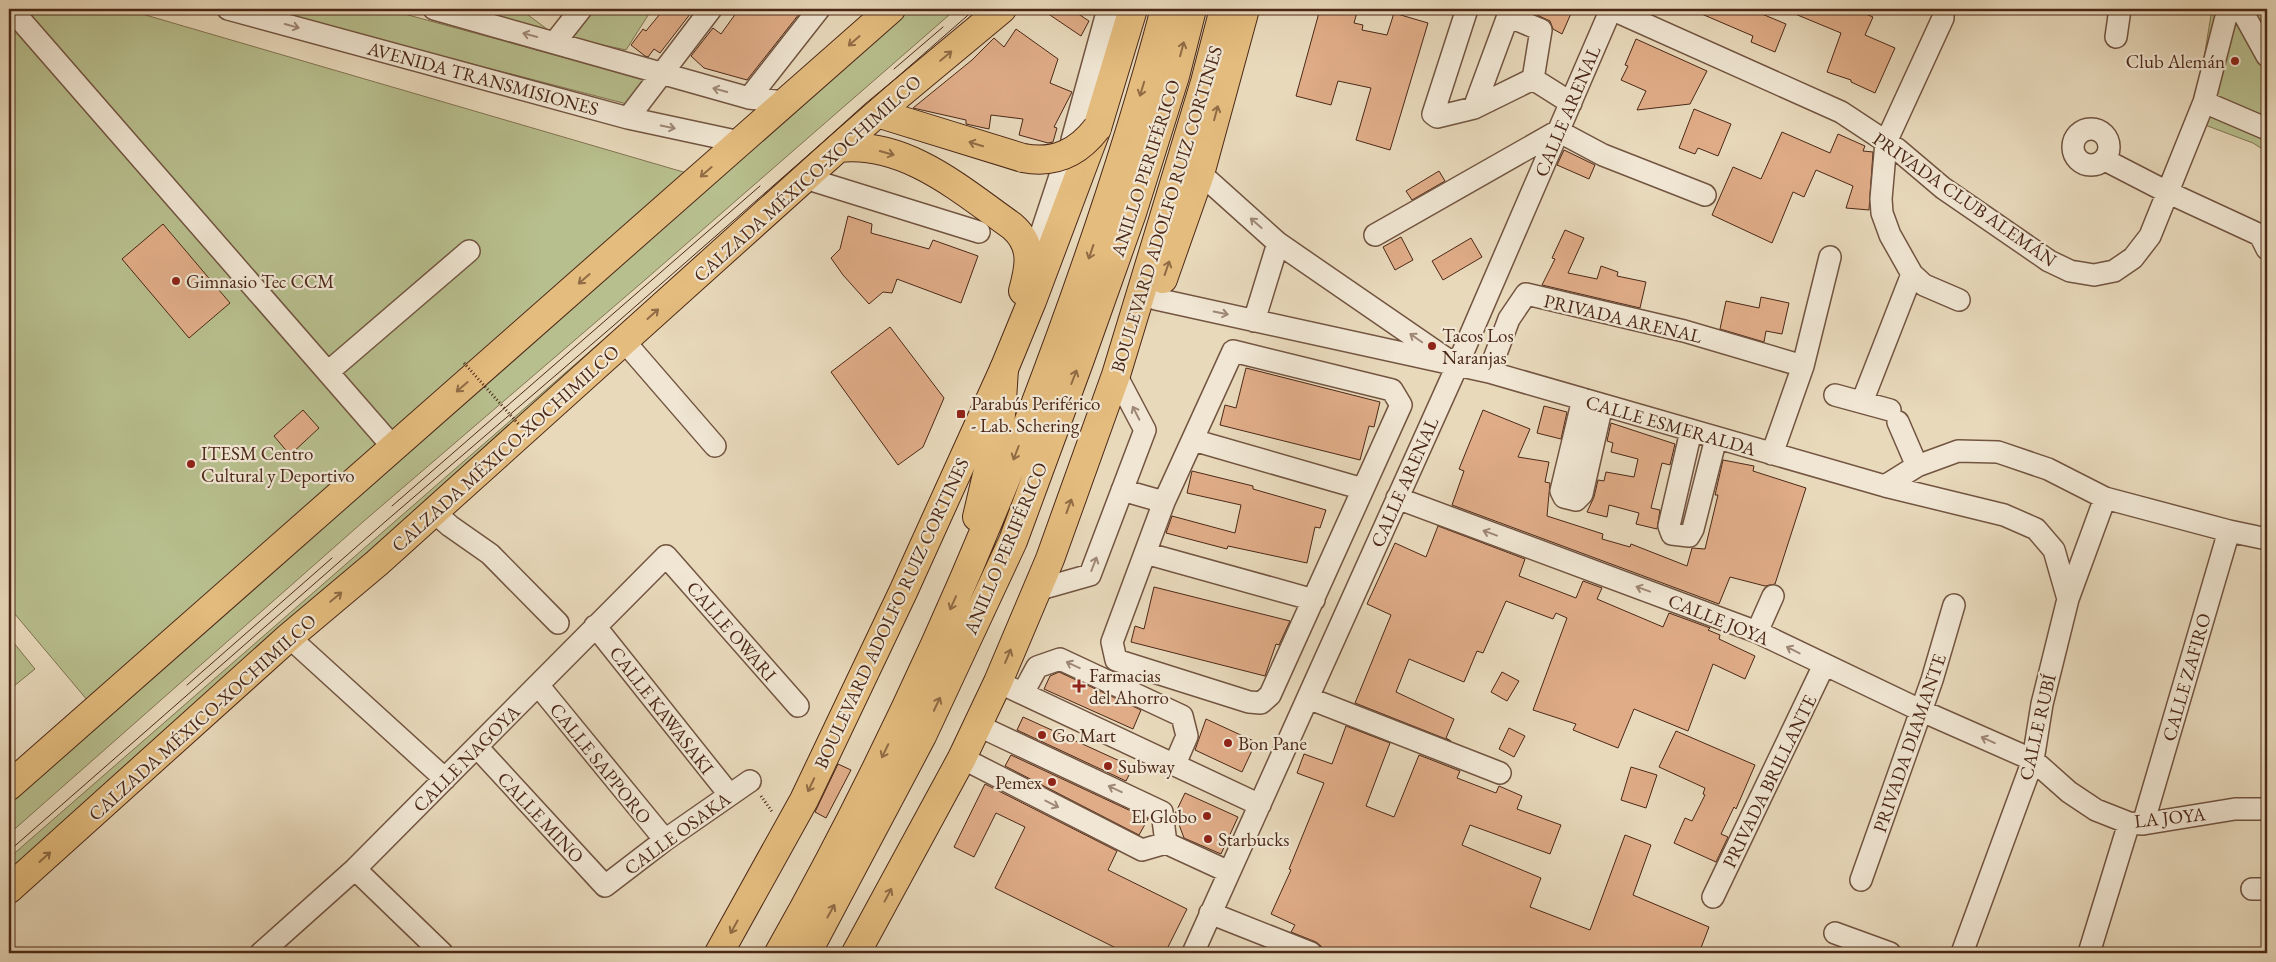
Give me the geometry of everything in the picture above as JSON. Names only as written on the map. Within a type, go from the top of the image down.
[{"type":"main road","points":[[9,786],[891,9]]},
{"type":"main road","name":"CALZADA MÉXICO-XOCHIMILCO","points":[[9,889],[289,637],[434,512],[877,114],[1002,9]]},
{"type":"main road","name":"BOULEVARD ADOLFO RUIZ CORTINES","points":[[719,953],[804,800],[898,601],[1016,342],[1096,128],[1133,9]]},
{"type":"main road","name":"ANILLO PERIFÉRICO","points":[[779,953],[884,754],[970,566],[1052,360],[1106,206],[1165,9]]},
{"type":"main road","name":"ANILLO PERIFÉRICO","points":[[807,953],[922,736],[1013,541],[1132,213],[1175,76],[1192,9]]},
{"type":"main road","name":"BOULEVARD ADOLFO RUIZ CORTINES","points":[[856,953],[962,758],[998,682],[1037,590],[1116,375],[1161,226],[1191,165],[1224,9]]},
{"type":"main road","points":[[1116,375],[1156,299],[1191,165],[1245,9]]},
{"type":"main road","points":[[877,114],[1023,158],[1043,160],[1063,156],[1082,145],[1096,128]]},
{"type":"main road","points":[[839,148],[856,147],[880,151],[918,164],[937,173],[1018,231],[1028,251],[1029,269],[1021,296],[1016,342]]},
{"type":"main road","points":[[970,566],[981,494],[1001,415],[1004,369]]},
{"type":"street","points":[[11,9],[393,447]]},
{"type":"street","name":"AVENIDA TRANSMISIONES","points":[[228,9],[628,118],[740,142]]},
{"type":"street","points":[[434,9],[749,98],[785,102]]},
{"type":"street","points":[[555,42],[581,9]]},
{"type":"street","points":[[628,118],[711,9]]},
{"type":"street","points":[[749,98],[819,9]]},
{"type":"street","points":[[1072,140],[1108,9]]},
{"type":"street","points":[[1467,9],[1433,114],[1437,117],[1474,108],[1533,79]]},
{"type":"street","name":"PRIVADA CLUB ALEMÁN","points":[[1611,9],[1841,112],[1886,142],[1943,188],[2049,261],[2070,271],[2094,275],[2114,271],[2133,258],[2150,236],[2166,192],[2204,102],[2228,9]]},
{"type":"street","name":"CALLE ARENAL","points":[[1193,953],[1456,366],[1611,9]]},
{"type":"street","points":[[1944,9],[1943,18],[1886,142],[1881,199],[1882,213],[1890,235],[1912,274],[1924,285],[1959,300]]},
{"type":"street","points":[[2116,37],[2120,9]]},
{"type":"street","points":[[2241,9],[2267,56]]},
{"type":"street","points":[[1474,108],[1510,13],[1541,30],[1533,79]]},
{"type":"street","points":[[1533,79],[1571,102]]},
{"type":"street","points":[[2204,102],[2267,130]]},
{"type":"street","points":[[1375,236],[1558,131],[1603,154],[1705,195]]},
{"type":"street","points":[[2105,160],[2166,192],[2260,235],[2267,249]]},
{"type":"street","name":"CALLE ESMERALDA","points":[[1191,165],[1278,243],[1456,366]]},
{"type":"street","points":[[1029,269],[1062,170]]},
{"type":"street","points":[[805,178],[979,232]]},
{"type":"street","points":[[1254,320],[1278,243]]},
{"type":"street","points":[[328,372],[469,251]]},
{"type":"street","points":[[1772,454],[1803,366],[1830,257]]},
{"type":"street","points":[[1862,402],[1912,274]]},
{"type":"street","name":"PRIVADA ARENAL","points":[[1489,372],[1509,319],[1526,294],[1684,331],[1803,366]]},
{"type":"street","name":"CALLE ESMERALDA","points":[[1156,299],[1489,372],[1885,486],[2004,515],[2036,529],[2054,550],[2068,599]]},
{"type":"street","points":[[624,342],[715,446]]},
{"type":"street","points":[[1233,351],[1392,390],[1400,404],[1270,695],[1261,703],[1249,702],[1116,660],[1112,642],[1164,502],[1193,440],[1233,351]]},
{"type":"street","points":[[1037,590],[1090,575],[1145,430],[1116,375]]},
{"type":"street","points":[[1835,395],[1862,402],[1894,416],[1918,466]]},
{"type":"street","points":[[1691,431],[1669,526],[1672,534],[1689,536],[1693,530],[1716,438]]},
{"type":"street","points":[[1193,440],[1363,489]]},
{"type":"street","points":[[1885,486],[1918,466],[1958,451],[1998,452],[2048,469],[2105,498],[2229,531],[2267,539]]},
{"type":"street","points":[[1122,490],[1164,502]]},
{"type":"street","name":"CALLE JOYA","points":[[1397,498],[1757,632],[1922,711],[2033,760]]},
{"type":"street","name":"CALLE RUBÍ","points":[[1962,953],[2033,760],[2042,704],[2068,599],[2105,498]]},
{"type":"street","points":[[434,512],[450,526],[490,554],[558,623]]},
{"type":"street","name":"CALLE ZAFIRO","points":[[2089,953],[2136,823],[2229,531]]},
{"type":"street","points":[[1145,553],[1314,600]]},
{"type":"street","name":"CALLE NAGOYA","points":[[261,953],[355,869],[666,556]]},
{"type":"street","name":"CALLE OWARI","points":[[666,556],[798,706]]},
{"type":"street","points":[[1757,632],[1773,596]]},
{"type":"street","name":"PRIVADA DIAMANTE","points":[[1861,880],[1922,711],[1954,605]]},
{"type":"street","name":"CALLE KAWASAKI","points":[[595,626],[729,794]]},
{"type":"street","points":[[289,637],[445,779]]},
{"type":"street","points":[[1023,693],[1036,667],[1060,659],[1182,716],[1187,736],[1175,764]]},
{"type":"street","name":"PRIVADA BRILLANTE","points":[[1713,897],[1824,665]]},
{"type":"street","points":[[998,682],[1260,805]]},
{"type":"street","name":"CALLE SAPPORO","points":[[538,685],[665,840]]},
{"type":"street","points":[[1308,698],[1500,773]]},
{"type":"street","points":[[977,725],[1162,812],[1166,843]]},
{"type":"street","name":"CALLE MINO","points":[[477,747],[605,886]]},
{"type":"street","points":[[962,758],[1142,850],[1166,843],[1229,872]]},
{"type":"street","name":"LA JOYA","points":[[2033,760],[2069,792],[2096,810],[2136,823],[2235,809],[2267,809]]},
{"type":"street","name":"CALLE OSAKA","points":[[605,886],[665,840],[750,781]]},
{"type":"street","points":[[355,869],[437,951]]},
{"type":"street","points":[[1210,914],[1311,953]]},
{"type":"street","points":[[1835,933],[1890,953]]},
{"type":"path","points":[[464,362],[530,437]]},
{"type":"path","points":[[750,781],[787,832]]},
{"type":"green space","name":"ITESM Centro Cultural y Deportivo","points":[[9,9],[125,9],[697,176],[88,701],[9,607]]},
{"type":"green space","points":[[260,9],[386,9],[644,79],[627,104]]},
{"type":"green space","points":[[467,9],[520,9],[551,32]]},
{"type":"green space","points":[[593,9],[652,9],[626,50],[571,38]]},
{"type":"green space","points":[[909,9],[956,9],[364,521],[9,834],[9,800],[343,503]]},
{"type":"green space","name":"Club Alemán","points":[[2212,9],[2267,9],[2267,152],[2253,143],[2197,122],[2195,113]]},
{"type":"green space","points":[[776,189],[9,873],[9,858]]},
{"type":"green space","points":[[9,637],[35,669],[14,686],[9,680]]},
{"type":"building","points":[[664,9],[694,9],[660,53],[654,49],[648,57],[645,56],[631,45],[643,29],[646,31]]},
{"type":"building","points":[[739,9],[803,9],[747,80],[704,68],[691,56],[713,28],[721,34]]},
{"type":"building","points":[[1041,9],[1071,9],[1089,21],[1081,36]]},
{"type":"building","points":[[1320,9],[1358,9],[1354,23],[1363,25],[1362,30],[1387,35],[1394,13],[1428,23],[1390,150],[1356,140],[1371,88],[1338,81],[1331,105],[1296,96]]},
{"type":"building","points":[[1537,9],[1573,9],[1562,34],[1553,29],[1550,21],[1535,14]]},
{"type":"building","points":[[1690,9],[1750,9],[1786,24],[1775,52],[1751,42],[1753,36]]},
{"type":"building","points":[[1783,9],[1854,9],[1873,17],[1865,35],[1895,48],[1875,93],[1851,82],[1851,80],[1827,72],[1841,33]]},
{"type":"building","points":[[1016,29],[1058,59],[1050,83],[1072,92],[1054,127],[1057,128],[1053,142],[1048,143],[1019,135],[1023,119],[991,115],[989,129],[966,124],[966,120],[913,108],[972,60],[994,38],[1004,47]]},
{"type":"building","points":[[1636,39],[1707,71],[1690,104],[1637,110],[1646,91],[1621,80],[1628,66],[1625,65]]},
{"type":"building","points":[[1694,109],[1731,124],[1718,156],[1698,148],[1695,154],[1679,148]]},
{"type":"building","points":[[1782,132],[1830,153],[1838,134],[1865,146],[1863,151],[1873,152],[1869,210],[1846,208],[1853,186],[1816,170],[1804,197],[1793,192],[1772,243],[1712,215],[1733,167],[1761,179]]},
{"type":"building","points":[[1564,150],[1595,165],[1589,179],[1557,165]]},
{"type":"building","points":[[1439,171],[1445,181],[1412,200],[1406,191]]},
{"type":"building","points":[[848,216],[872,224],[871,233],[929,249],[933,240],[978,256],[961,303],[897,279],[892,293],[883,292],[869,304],[843,275],[831,258],[840,249]]},
{"type":"building","name":"Gimnasio Tec CCM","points":[[163,224],[230,303],[189,338],[122,259]]},
{"type":"building","points":[[1565,230],[1584,238],[1568,273],[1597,279],[1601,266],[1618,272],[1617,276],[1646,282],[1640,308],[1542,285],[1555,259],[1552,258]]},
{"type":"building","points":[[1401,237],[1413,260],[1395,270],[1383,247]]},
{"type":"building","points":[[1471,238],[1482,257],[1443,280],[1432,261]]},
{"type":"building","points":[[1761,297],[1789,303],[1782,334],[1766,331],[1764,342],[1720,329],[1726,301],[1759,308]]},
{"type":"building","points":[[890,327],[944,398],[923,447],[898,465],[831,372]]},
{"type":"building","points":[[1246,368],[1380,402],[1374,427],[1369,426],[1360,460],[1220,425],[1225,405],[1236,408]]},
{"type":"building","points":[[1544,406],[1567,412],[1561,439],[1537,433]]},
{"type":"building","points":[[303,410],[319,428],[290,455],[274,436]]},
{"type":"building","points":[[1483,410],[1530,429],[1518,457],[1549,462],[1545,482],[1550,483],[1547,516],[1603,534],[1602,539],[1630,547],[1631,544],[1687,566],[1692,548],[1705,549],[1718,495],[1715,495],[1723,460],[1754,466],[1753,471],[1806,488],[1775,584],[1765,586],[1730,577],[1719,604],[1452,505],[1464,471],[1459,469]]},
{"type":"building","points":[[1611,423],[1675,444],[1670,465],[1662,463],[1651,508],[1660,510],[1657,529],[1636,524],[1639,513],[1609,505],[1607,517],[1587,512],[1594,497],[1598,480],[1604,481],[1606,472],[1634,477],[1638,459],[1611,452],[1613,443],[1607,441]]},
{"type":"building","points":[[1192,471],[1253,486],[1253,489],[1326,510],[1320,528],[1315,527],[1307,563],[1228,546],[1227,549],[1166,533],[1172,516],[1235,533],[1241,505],[1187,493]]},
{"type":"building","points":[[1438,526],[1525,559],[1519,576],[1576,598],[1583,581],[1602,588],[1597,599],[1663,627],[1669,613],[1710,628],[1708,630],[1720,635],[1719,639],[1755,656],[1745,679],[1713,664],[1688,731],[1634,709],[1618,748],[1573,730],[1576,724],[1533,710],[1567,618],[1556,613],[1553,619],[1506,601],[1483,653],[1477,651],[1464,682],[1409,659],[1396,692],[1454,719],[1446,738],[1451,741],[1355,703],[1391,615],[1367,604],[1395,543],[1426,557]]},
{"type":"building","points":[[1154,587],[1290,621],[1279,645],[1276,644],[1265,676],[1131,642],[1135,626],[1144,629]]},
{"type":"building","points":[[1059,672],[1141,710],[1133,729],[1044,689],[1050,676]]},
{"type":"building","points":[[1502,672],[1519,681],[1507,701],[1491,692]]},
{"type":"building","points":[[1023,717],[1133,767],[1126,781],[1017,730]]},
{"type":"building","points":[[1206,719],[1256,742],[1242,772],[1195,750]]},
{"type":"building","points":[[1346,726],[1390,743],[1366,806],[1394,817],[1419,755],[1460,771],[1457,778],[1496,793],[1499,786],[1522,796],[1517,809],[1561,825],[1550,854],[1470,825],[1462,845],[1541,878],[1530,907],[1590,930],[1625,835],[1651,845],[1633,895],[1709,927],[1699,953],[1323,953],[1321,946],[1316,942],[1291,932],[1295,925],[1271,914],[1291,870],[1289,869],[1324,783],[1297,773],[1304,754],[1332,764]]},
{"type":"building","points":[[1509,728],[1525,736],[1514,757],[1499,749]]},
{"type":"building","points":[[1676,731],[1755,765],[1736,809],[1734,807],[1721,834],[1728,837],[1716,862],[1674,843],[1685,818],[1692,821],[1705,795],[1703,794],[1705,788],[1659,767]]},
{"type":"building","points":[[1011,755],[1148,819],[1139,835],[1005,766]]},
{"type":"building","points":[[838,764],[851,770],[826,818],[815,812]]},
{"type":"building","points":[[1631,767],[1657,775],[1646,808],[1621,800]]},
{"type":"building","points":[[985,784],[1117,851],[1108,870],[1187,909],[1165,953],[1126,953],[995,888],[1025,827],[996,813],[974,857],[954,847]]},
{"type":"building","points":[[1185,793],[1238,817],[1221,854],[1184,838],[1175,814]]},
{"type":"tram line","points":[[9,851],[975,9]]},
{"type":"tram line","points":[[894,69],[943,27]]},
{"type":"tram line","points":[[392,506],[760,186]]},
{"type":"tram line","points":[[187,685],[332,558]]},
{"type":"place","name":"Club Alemán","points":[[2235,61]]},
{"type":"place","name":"Gimnasio Tec CCM","points":[[176,281]]},
{"type":"place","name":"Tacos Los Naranjas","points":[[1432,346]]},
{"type":"place","name":"Parabús Periférico - Lab. Schering","points":[[961,414]]},
{"type":"place","name":"ITESM Centro Cultural y Deportivo","points":[[191,464]]},
{"type":"place","name":"Farmacias del Ahorro","points":[[1079,686]]},
{"type":"place","name":"Go Mart","points":[[1042,735]]},
{"type":"place","name":"Bon Pane","points":[[1228,743]]},
{"type":"place","name":"Subway","points":[[1108,766]]},
{"type":"place","name":"Pemex","points":[[1052,782]]},
{"type":"place","name":"El Globo","points":[[1207,816]]},
{"type":"place","name":"Starbucks","points":[[1208,839]]}]
